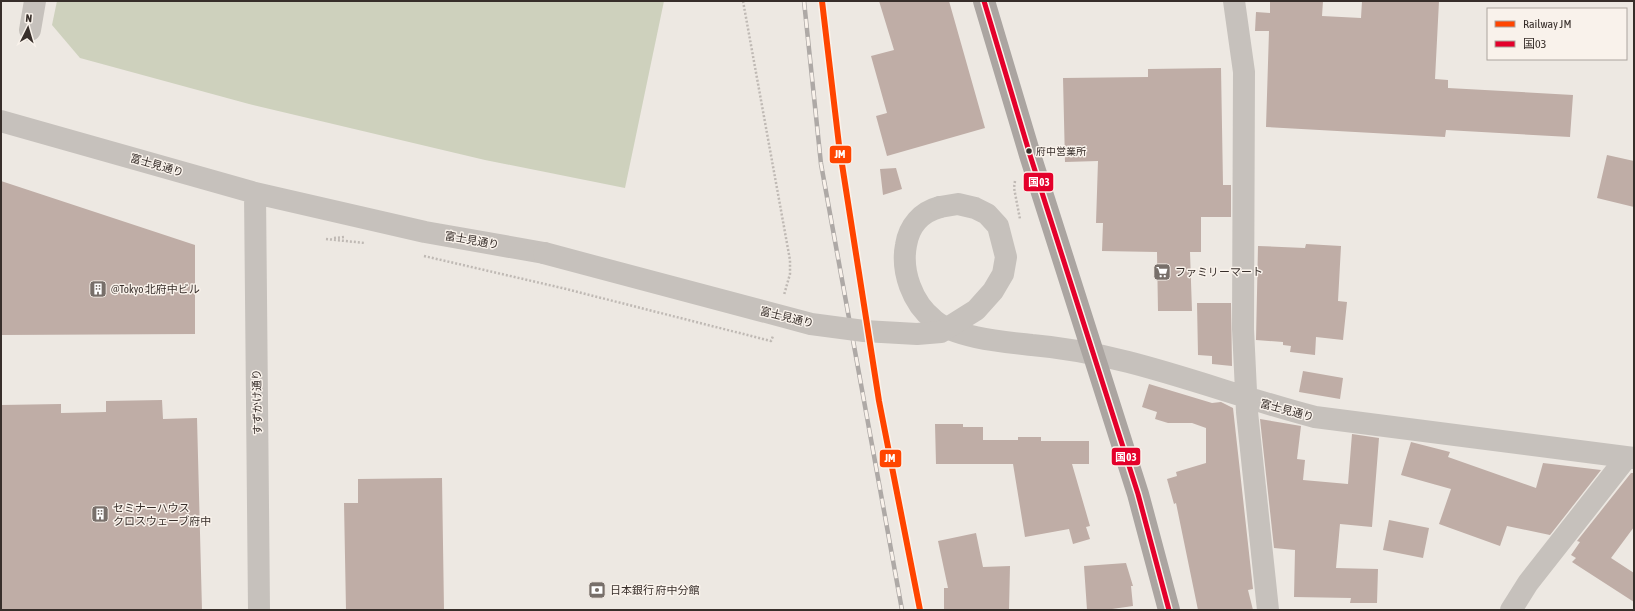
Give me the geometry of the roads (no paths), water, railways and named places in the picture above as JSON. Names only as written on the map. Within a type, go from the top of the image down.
[{"type":"main road","points":[[984,1],[1028,148],[1138,494],[1169,610]]},
{"type":"street","points":[[30,30],[35,1]]},
{"type":"street","points":[[1234,1],[1244,72],[1243,329],[1246,399],[1268,610]]},
{"type":"street","name":"富士見通り","points":[[1,120],[254,193],[425,232],[544,253],[811,324],[864,331],[917,334],[941,332],[976,310],[993,291],[1003,274],[1006,257],[998,226],[987,214],[975,208],[958,204],[929,210],[915,222],[908,233],[905,250],[905,268],[911,289],[919,305],[934,320],[948,329],[1000,342],[1068,348],[1128,361],[1246,399],[1315,417],[1630,457]]},
{"type":"street","name":"すずかけ通り","points":[[254,193],[259,610]]},
{"type":"street","points":[[1511,610],[1537,572],[1630,457]]},
{"type":"railway","points":[[804,1],[821,164],[902,610]]},
{"type":"rail line","name":"JM","points":[[822,1],[839,145],[879,401],[920,610]]},
{"type":"place","name":"府中営業所","points":[[1029,151]]},
{"type":"place","name":"ファミリーマート","points":[[1162,272]]},
{"type":"place","name":"@Tokyo 北府中ビル","points":[[98,289]]},
{"type":"place","name":"セミナーハウス クロスウェーブ府中","points":[[100,514]]},
{"type":"place","name":"日本銀行 府中分館","points":[[597,590]]}]
